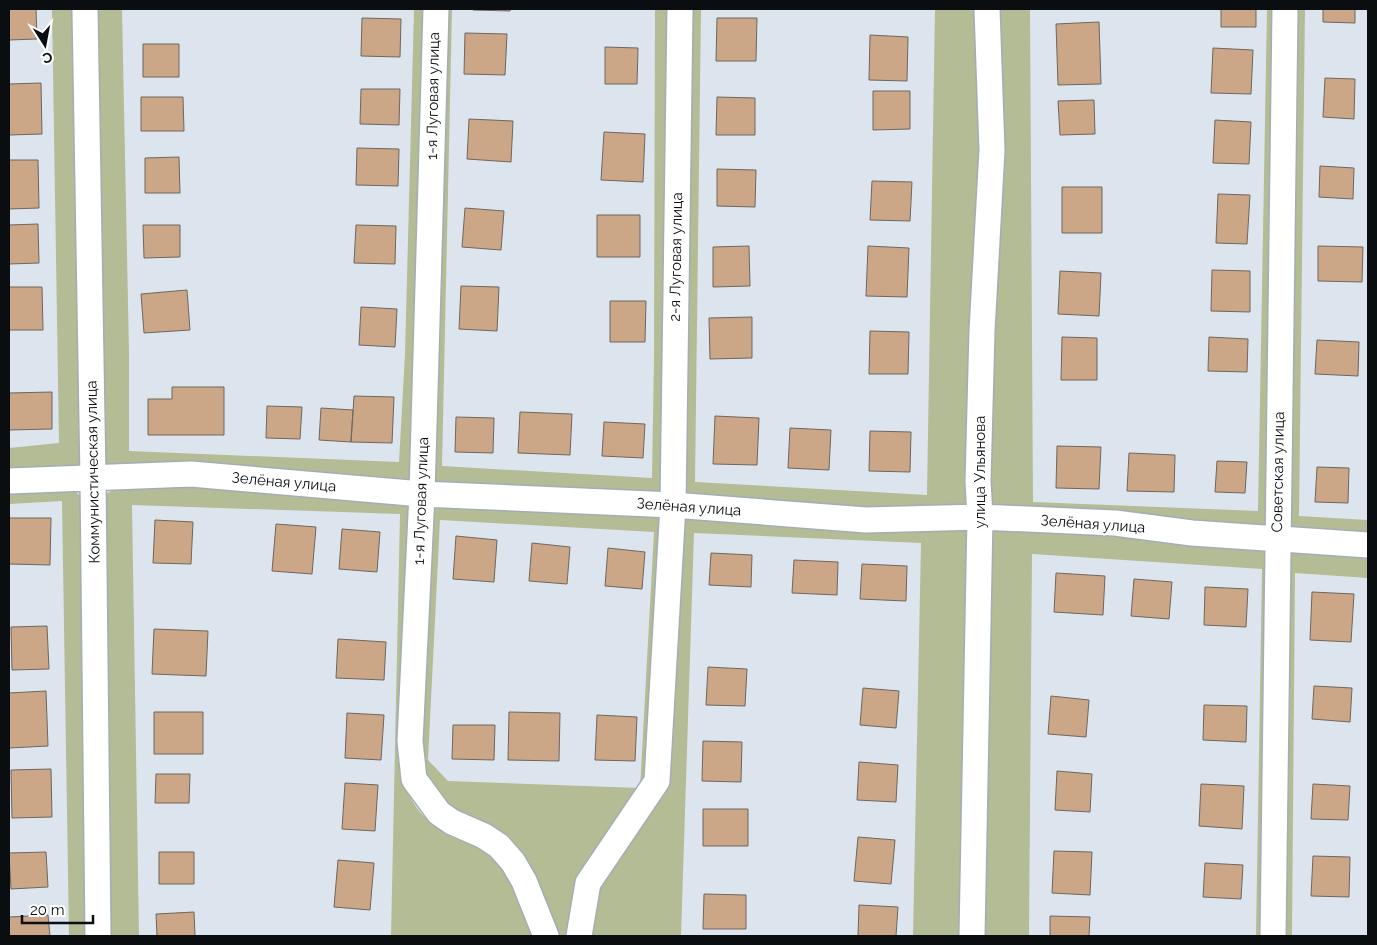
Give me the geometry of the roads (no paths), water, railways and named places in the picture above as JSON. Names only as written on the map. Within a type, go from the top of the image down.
[{"type":"street","name":"Коммунистическая улица","points":[[86,9],[98,936]]},
{"type":"street","name":"1-я Луговая улица","points":[[436,9],[422,494],[410,741],[414,779],[439,813],[452,822],[484,836],[499,846],[524,881],[546,936]]},
{"type":"street","name":"2-я Луговая улица","points":[[673,506],[680,9]]},
{"type":"street","name":"улица Ульянова","points":[[972,936],[980,517],[978,481],[982,331],[992,150],[987,9]]},
{"type":"street","name":"Советская улица","points":[[1273,936],[1285,9]]},
{"type":"street","name":"Зелёная улица","points":[[9,481],[192,474],[422,494],[673,506],[866,520],[980,517],[1115,523],[1192,533],[1368,545]]},
{"type":"street","points":[[579,936],[588,883],[657,781],[673,506]]}]
